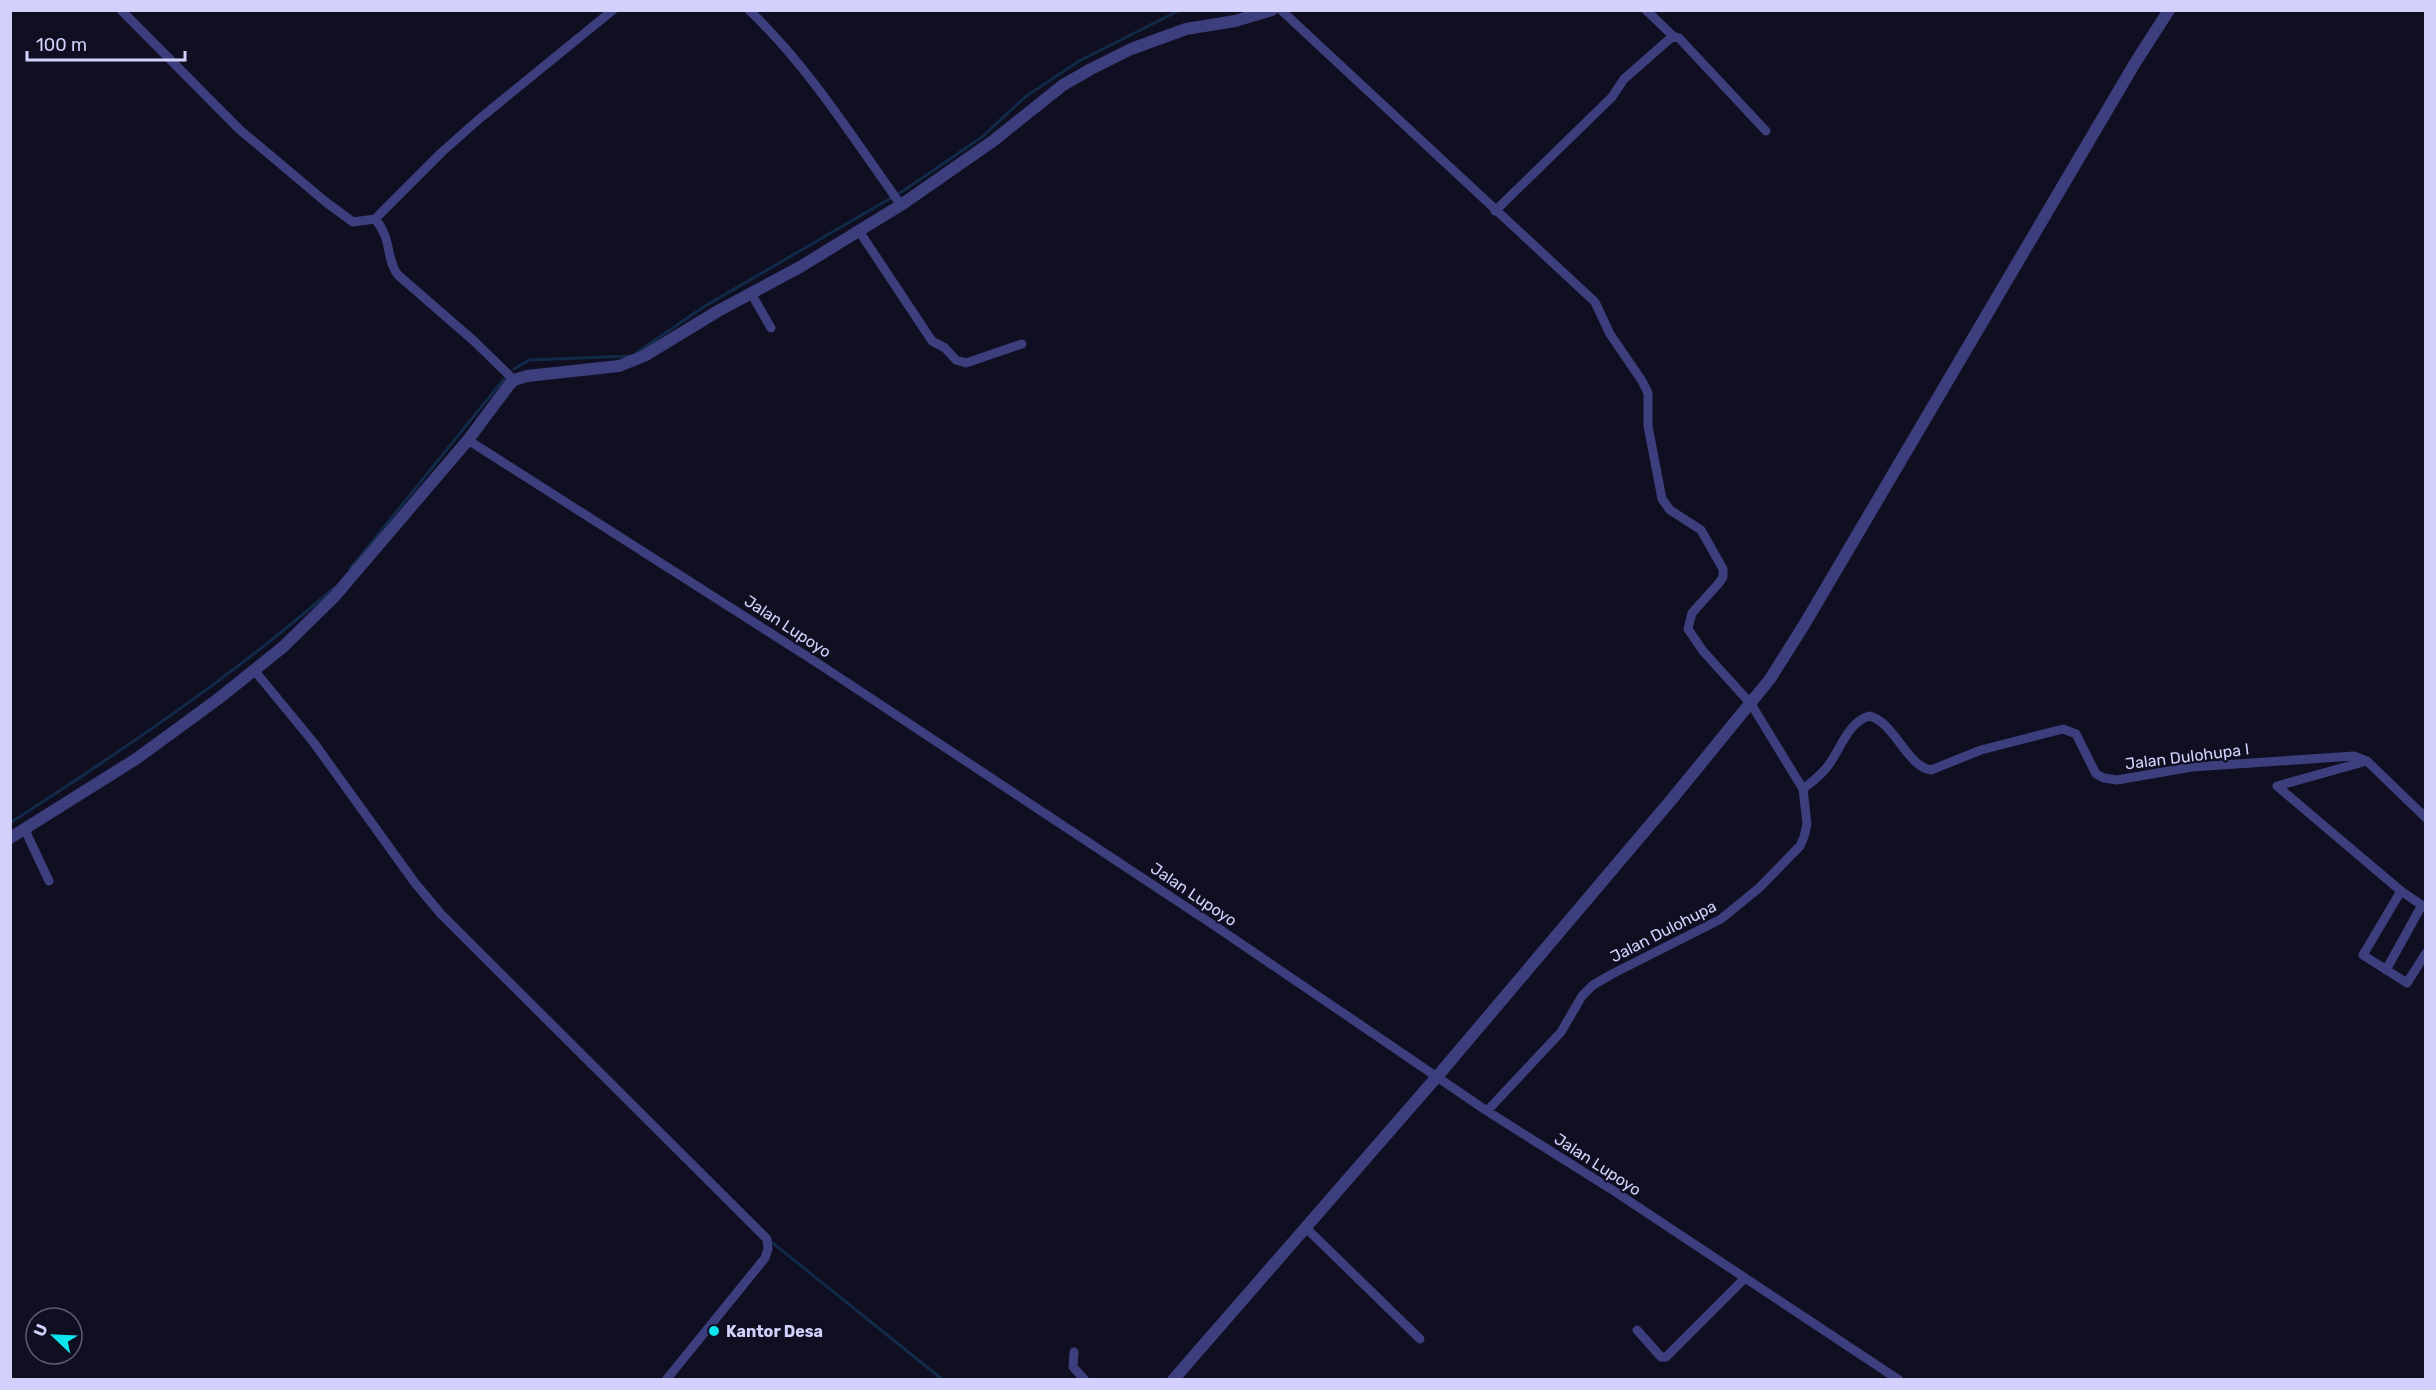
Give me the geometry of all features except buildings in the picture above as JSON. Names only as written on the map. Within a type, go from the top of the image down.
[{"type":"street","points":[[121,10],[240,130],[353,222],[375,219],[464,133],[613,10]]},
{"type":"street","points":[[749,10],[780,41],[897,199]]},
{"type":"street","points":[[10,838],[136,759],[283,647],[334,597],[473,434],[514,380],[527,376],[600,369],[634,360],[754,298],[800,267],[862,236],[897,199],[984,148],[1063,85],[1091,69],[1131,49],[1186,28],[1235,21],[1272,10]]},
{"type":"street","points":[[1281,10],[1495,211],[1612,98],[1624,79],[1673,36]]},
{"type":"street","points":[[1646,10],[1673,36],[1679,38],[1766,131]]},
{"type":"street","points":[[1173,1380],[1440,1072],[1751,704],[1800,633],[2123,82],[2169,10]]},
{"type":"street","name":"Jalan Dulohupa","points":[[1487,1111],[1561,1032],[1582,996],[1593,985],[1721,920],[1752,894],[1800,846],[1807,829],[1803,789],[1751,704],[1703,651],[1688,629],[1692,613],[1719,583],[1724,569],[1701,530],[1670,510],[1662,499],[1648,426],[1647,393],[1642,381],[1620,351],[1602,314],[1590,297],[1495,211]]},
{"type":"street","points":[[375,219],[385,233],[392,265],[398,275],[474,341],[514,380]]},
{"type":"street","points":[[862,236],[932,341],[945,348],[956,360],[971,362],[1022,344]]},
{"type":"street","points":[[754,298],[771,328]]},
{"type":"street","name":"Jalan Lupoyo","points":[[473,434],[1218,928],[1440,1072],[1487,1111],[1899,1380]]},
{"type":"street","points":[[254,670],[314,743],[415,883],[441,914],[767,1239],[768,1249],[765,1258],[666,1380]]},
{"type":"street","name":"Jalan Dulohupa I","points":[[1803,789],[1823,772],[1853,727],[1861,719],[1869,716],[1877,719],[1922,766],[1931,770],[1981,750],[2063,729],[2076,734],[2096,774],[2117,780],[2192,767],[2227,764],[2340,756],[2354,756],[2367,761]]},
{"type":"street","points":[[2386,970],[2424,907],[2401,891],[2277,786],[2367,761],[2426,818]]},
{"type":"street","points":[[24,830],[49,882]]},
{"type":"street","points":[[2401,891],[2363,955],[2407,983],[2426,953]]},
{"type":"street","points":[[1305,1227],[1420,1339]]},
{"type":"street","points":[[1637,1330],[1661,1357],[1666,1358],[1745,1278]]},
{"type":"street","points":[[1074,1352],[1073,1366],[1085,1380]]},
{"type":"waterway","points":[[636,353],[705,306],[903,191],[982,137],[1025,97],[1079,61],[1180,10]]},
{"type":"waterway","points":[[514,369],[529,360],[630,356]]},
{"type":"waterway","points":[[350,569],[504,379]]},
{"type":"waterway","points":[[10,823],[94,768],[217,682],[334,588]]},
{"type":"waterway","points":[[769,1240],[943,1380]]},
{"type":"place","name":"Kantor Desa","points":[[714,1331]]}]
